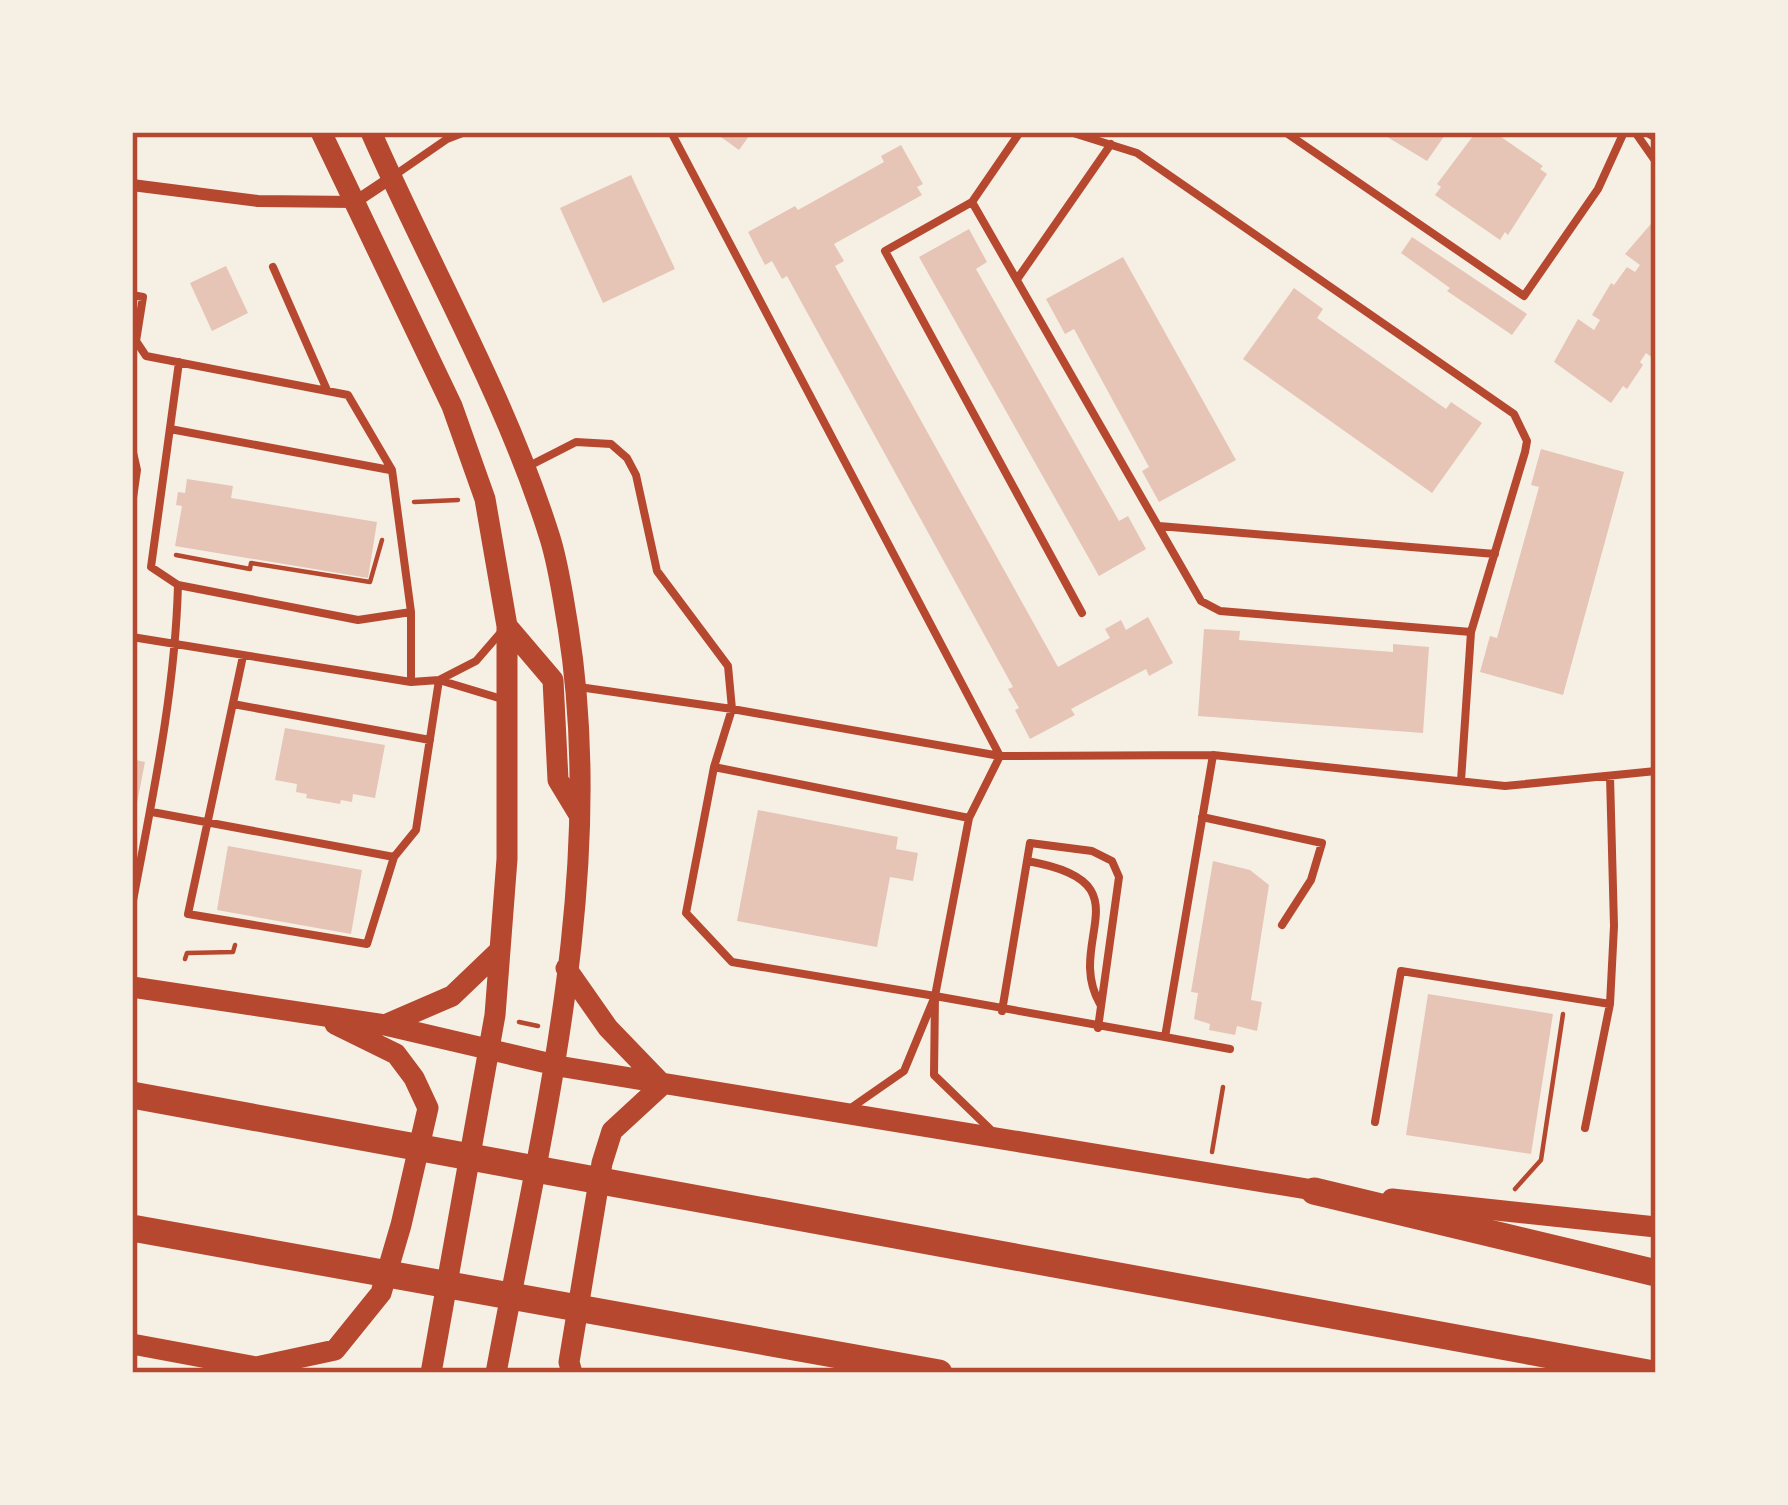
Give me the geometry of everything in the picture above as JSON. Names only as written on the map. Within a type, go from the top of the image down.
[{"type":"highway","points":[[132,1095],[1648,1373]]},
{"type":"highway","points":[[1315,1191],[1656,1273]]},
{"type":"highway","points":[[132,1228],[939,1373]]},
{"type":"main road","points":[[321,132],[452,406],[485,499],[507,626],[506,859],[490,1048],[430,1373]]},
{"type":"main road","points":[[370,132],[526,467],[552,543],[577,687],[578,813],[566,968],[496,1373]]},
{"type":"main road","points":[[507,626],[553,680],[558,780],[578,813]]},
{"type":"main road","points":[[385,1025],[452,996],[499,951]]},
{"type":"main road","points":[[566,968],[608,1028],[662,1084]]},
{"type":"main road","points":[[132,987],[385,1025],[552,1065],[1315,1191],[1656,1227]]},
{"type":"main road","points":[[261,1370],[335,1350],[381,1293],[428,1108],[396,1054],[319,1016]]},
{"type":"main road","points":[[572,1373],[568,1362],[602,1163],[612,1131],[662,1084]]},
{"type":"main road","points":[[132,1344],[286,1373]]},
{"type":"street","points":[[132,185],[258,201],[355,202],[391,178]]},
{"type":"lane","points":[[391,178],[465,132]]},
{"type":"lane","points":[[670,132],[1000,756]]},
{"type":"lane","points":[[1020,132],[972,202],[885,251],[1082,613]]},
{"type":"lane","points":[[1070,132],[1137,152],[1514,414],[1527,441],[1471,632],[1461,781]]},
{"type":"lane","points":[[1285,132],[1524,296],[1598,189],[1624,132]]},
{"type":"lane","points":[[1585,132],[1614,132]]},
{"type":"lane","points":[[1635,132],[1656,162]]},
{"type":"lane","points":[[1646,132],[1656,138]]},
{"type":"lane","points":[[1018,278],[1111,145]]},
{"type":"lane","points":[[972,202],[1201,601],[1220,611],[1471,632]]},
{"type":"lane","points":[[273,267],[328,391]]},
{"type":"lane","points":[[132,295],[143,297],[136,341],[146,356],[348,395],[392,470],[411,612],[411,682]]},
{"type":"lane","points":[[179,362],[151,567],[178,585],[358,620],[411,612]]},
{"type":"lane","points":[[170,429],[392,470]]},
{"type":"lane","points":[[526,467],[576,442],[611,444],[627,458],[636,475],[657,571],[728,666],[732,709],[714,766],[686,914],[732,962],[1230,1049]]},
{"type":"lane","points":[[132,448],[137,470],[132,505]]},
{"type":"lane","points":[[1157,526],[1495,554]]},
{"type":"lane","points":[[132,906],[152,812],[176,644],[178,585]]},
{"type":"lane","points":[[439,680],[476,661],[507,626]]},
{"type":"lane","points":[[132,637],[411,682],[439,680],[510,701]]},
{"type":"lane","points":[[243,656],[188,914],[367,944],[394,857],[416,830],[439,680]]},
{"type":"lane","points":[[577,687],[1000,756],[1213,755],[1505,785],[1656,772]]},
{"type":"lane","points":[[233,704],[430,740]]},
{"type":"lane","points":[[1165,1037],[1213,755]]},
{"type":"lane","points":[[998,1137],[934,1075],[935,997],[969,818],[1000,756]]},
{"type":"lane","points":[[714,766],[969,818]]},
{"type":"lane","points":[[1585,1128],[1610,1004],[1614,926],[1610,776]]},
{"type":"lane","points":[[152,812],[394,857]]},
{"type":"lane","points":[[1202,817],[1322,843],[1311,880],[1282,926]]},
{"type":"lane","points":[[1002,1011],[1030,843],[1091,850],[1112,861],[1119,877],[1098,1028]]},
{"type":"lane","points":[[1028,861],[1065,867],[1086,883],[1097,908],[1088,985],[1100,1006]]},
{"type":"lane","points":[[1375,1122],[1400,971],[1610,1004]]},
{"type":"lane","points":[[845,1113],[904,1071],[935,997]]},
{"type":"path","points":[[414,502],[458,500]]},
{"type":"path","points":[[176,555],[250,569],[251,563],[370,582],[382,540]]},
{"type":"path","points":[[185,958],[187,953],[233,952],[235,945]]},
{"type":"path","points":[[1511,1193],[1541,1160],[1564,1009]]},
{"type":"path","points":[[519,1022],[543,1028]]},
{"type":"path","points":[[1212,1152],[1222,1087]]},
{"type":"building","points":[[714,132],[752,132],[739,150]]},
{"type":"building","points":[[1447,132],[1427,161],[1384,135]]},
{"type":"building","points":[[1476,132],[1494,132],[1543,166],[1540,169],[1547,174],[1508,235],[1505,232],[1500,240],[1435,195],[1441,187],[1437,184]]},
{"type":"building","points":[[901,145],[923,184],[917,187],[922,195],[834,244],[844,261],[835,266],[1058,667],[1110,638],[1105,629],[1121,620],[1126,630],[1148,617],[1173,663],[1149,676],[1146,669],[1071,709],[1075,715],[1030,739],[1008,689],[1013,687],[787,276],[782,279],[772,261],[765,265],[748,232],[884,162],[881,156]]},
{"type":"building","points":[[631,175],[675,269],[603,303],[560,208]]},
{"type":"building","points":[[1656,218],[1656,357],[1646,353],[1627,389],[1623,386],[1611,403],[1554,362],[1578,319],[1594,330],[1600,320],[1592,315],[1611,283],[1627,267],[1635,272],[1640,265],[1625,254]]},
{"type":"building","points":[[969,229],[987,262],[976,269],[1119,521],[1128,516],[1146,549],[1099,576],[919,257]]},
{"type":"building","points":[[1412,237],[1527,314],[1512,335],[1401,253]]},
{"type":"building","points":[[1123,257],[1236,460],[1159,502],[1142,471],[1149,467],[1074,329],[1065,334],[1046,299]]},
{"type":"building","points":[[226,266],[248,313],[212,331],[190,283]]},
{"type":"building","points":[[1294,288],[1323,309],[1317,318],[1446,409],[1451,402],[1482,423],[1432,493],[1243,359]]},
{"type":"building","points":[[1541,449],[1624,472],[1563,695],[1480,672],[1490,636],[1497,638],[1539,487],[1531,485]]},
{"type":"building","points":[[187,479],[233,486],[231,498],[377,522],[368,578],[175,546],[182,506],[176,505],[178,492],[185,493]]},
{"type":"building","points":[[1204,629],[1240,631],[1239,640],[1393,652],[1393,644],[1429,647],[1423,733],[1198,716]]},
{"type":"building","points":[[285,728],[385,745],[375,798],[353,794],[352,802],[341,800],[340,804],[306,798],[307,794],[296,792],[297,784],[275,780]]},
{"type":"building","points":[[132,759],[145,762],[134,818],[132,818]]},
{"type":"building","points":[[758,810],[898,837],[896,849],[918,853],[913,881],[890,877],[877,947],[737,921]]},
{"type":"building","points":[[228,846],[362,870],[351,934],[217,910]]},
{"type":"building","points":[[1213,861],[1250,870],[1269,885],[1251,1000],[1262,1002],[1257,1031],[1237,1026],[1235,1035],[1209,1030],[1210,1024],[1194,1019],[1198,993],[1191,992]]},
{"type":"building","points":[[1428,994],[1553,1014],[1531,1154],[1406,1135]]}]
